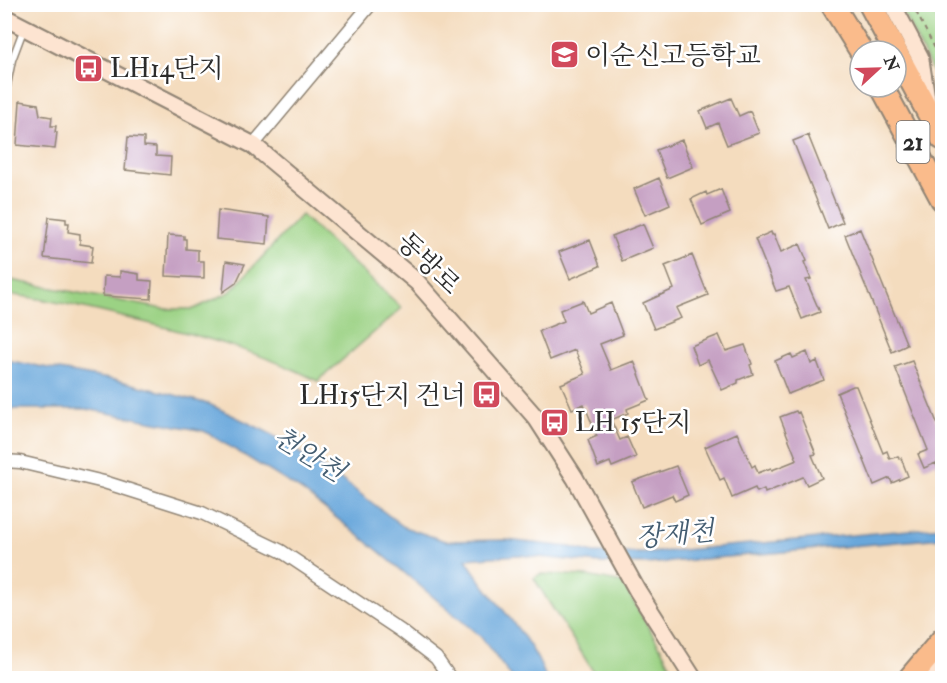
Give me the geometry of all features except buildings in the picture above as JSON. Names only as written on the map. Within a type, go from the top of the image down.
[{"type":"highway","points":[[832,4],[854,39]]},
{"type":"highway","name":"21","points":[[870,4],[942,138]]},
{"type":"highway","name":"21","points":[[888,99],[942,199]]},
{"type":"highway","points":[[910,678],[942,640]]},
{"type":"street","points":[[253,146],[371,4]]},
{"type":"street","points":[[892,4],[920,57],[928,111]]},
{"type":"street","name":"동방로","points":[[4,17],[253,146],[417,282],[537,418],[598,518],[637,590],[693,678]]},
{"type":"street","points":[[4,461],[20,462],[104,482],[202,513],[281,550],[401,631],[436,658],[450,678]]},
{"type":"street","points":[[922,678],[942,666]]},
{"type":"lane","points":[[4,100],[12,60],[24,28]]},
{"type":"path","points":[[912,4],[942,62]]},
{"type":"path","points":[[916,11],[928,4]]},
{"type":"green space","points":[[899,5],[931,5],[942,27],[942,90]]},
{"type":"green space","points":[[301,215],[402,308],[318,381],[272,360],[203,337],[84,308],[5,294],[5,279],[163,309],[194,309],[230,292]]},
{"type":"green space","points":[[540,574],[587,576],[623,583],[678,678],[597,678],[534,578]]},
{"type":"water","points":[[5,360],[125,382],[209,404],[267,432],[342,480],[404,527],[445,541],[506,540],[570,547],[594,553],[648,553],[942,527],[942,538],[648,564],[599,563],[518,555],[466,559],[520,631],[546,678],[512,678],[481,637],[301,490],[204,431],[86,409],[5,409]]},
{"type":"place","name":"이순신고등학교","points":[[564,55]]},
{"type":"place","name":"LH14단지","points":[[89,68]]},
{"type":"place","name":"LH15단지 건너","points":[[487,395]]},
{"type":"place","name":"LH 15단지","points":[[554,422]]},
{"type":"water label","name":"천안천","points":[[309,454]]},
{"type":"water label","name":"장재천","points":[[675,534]]}]
